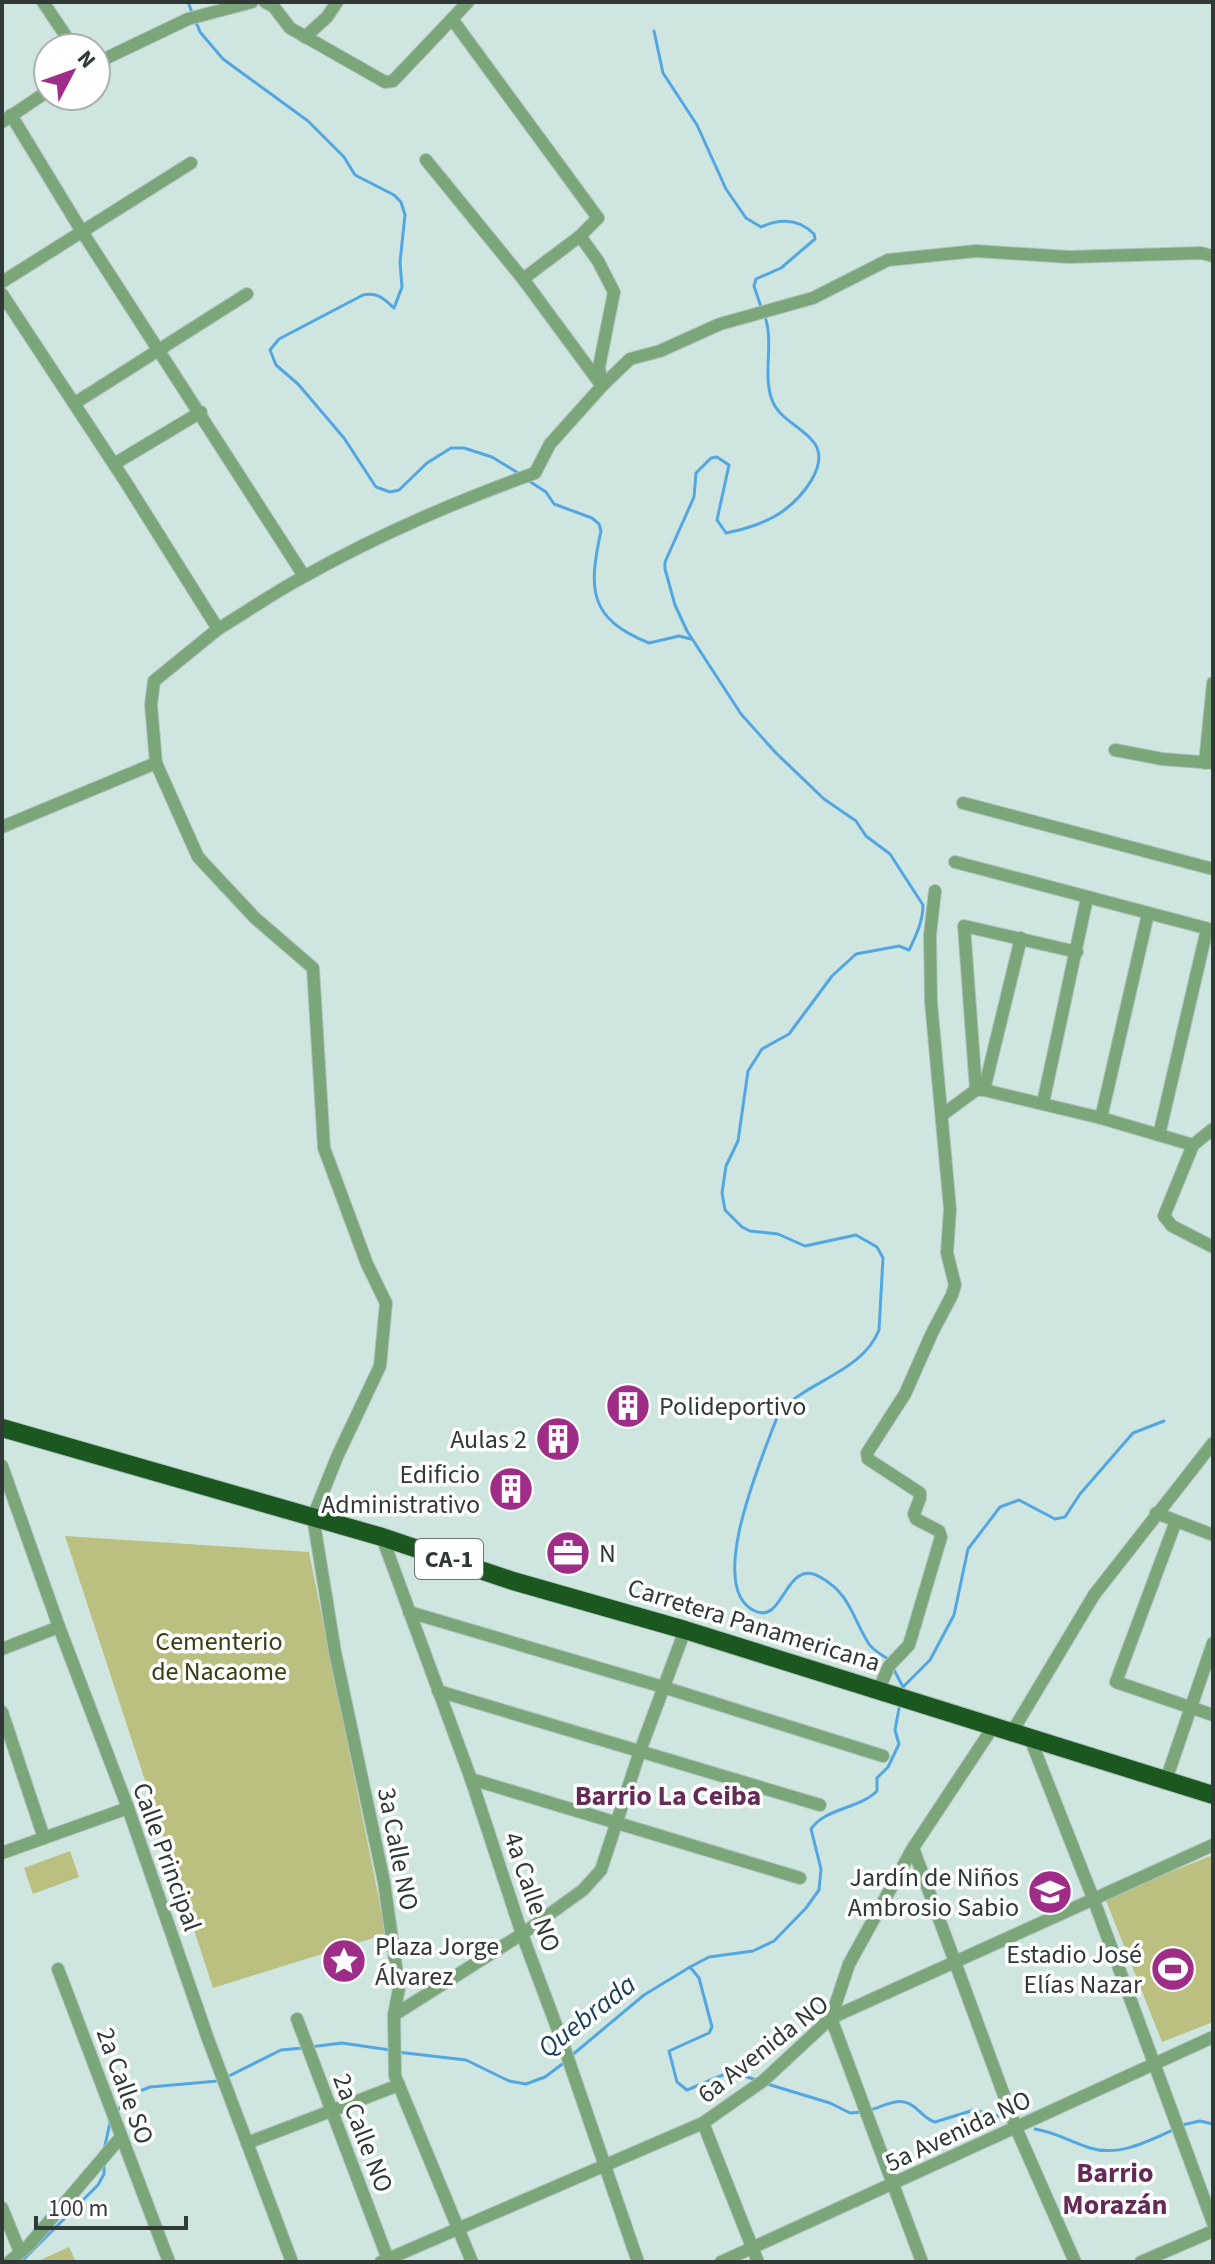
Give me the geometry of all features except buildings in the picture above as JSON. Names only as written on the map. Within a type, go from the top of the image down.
[{"type":"highway","name":"Carretera Panamericana","points":[[2,1428],[382,1537],[513,1581],[685,1630],[1213,1795]]},
{"type":"street","points":[[43,2],[63,32]]},
{"type":"street","points":[[112,55],[188,19],[252,2]]},
{"type":"street","points":[[265,2],[274,7],[290,28],[385,82],[393,81],[468,2]]},
{"type":"street","points":[[305,37],[327,17],[337,2]]},
{"type":"street","points":[[452,19],[598,218],[580,236],[523,279]]},
{"type":"street","points":[[32,101],[6,118],[201,412],[304,576]]},
{"type":"street","points":[[426,160],[523,279],[602,386]]},
{"type":"street","points":[[2,282],[191,163]]},
{"type":"street","points":[[580,236],[598,261],[614,292],[599,367],[602,386]]},
{"type":"street","points":[[313,1517],[380,1366],[386,1303],[367,1264],[324,1148],[313,968],[255,918],[198,857],[156,763],[151,705],[154,681],[218,629],[304,576],[396,529],[469,497],[535,473],[550,444],[630,359],[660,351],[720,324],[813,298],[888,260],[976,251],[1069,257],[1201,253],[1213,256]]},
{"type":"street","points":[[2,294],[218,629]]},
{"type":"street","points":[[75,403],[247,294]]},
{"type":"street","points":[[114,464],[201,412]]},
{"type":"street","points":[[1115,750],[1162,759],[1209,763],[1213,683]]},
{"type":"street","points":[[2,827],[156,763]]},
{"type":"street","points":[[963,803],[1213,869]]},
{"type":"street","points":[[955,862],[1210,930],[1159,1135]]},
{"type":"street","points":[[893,1695],[889,1666],[909,1645],[941,1537],[939,1531],[916,1519],[914,1514],[920,1493],[868,1459],[867,1453],[905,1394],[955,1285],[947,1253],[950,1209],[931,1002],[930,935],[935,891]]},
{"type":"street","points":[[1043,1103],[1087,898]]},
{"type":"street","points":[[1101,1118],[1148,914]]},
{"type":"street","points":[[980,1090],[964,926],[1077,952]]},
{"type":"street","points":[[942,1115],[980,1090],[1021,938]]},
{"type":"street","points":[[980,1090],[1043,1103],[1193,1145]]},
{"type":"street","points":[[1213,1129],[1193,1145],[1164,1216],[1172,1226],[1213,1247]]},
{"type":"street","points":[[1213,1443],[1156,1513],[1078,1619],[1021,1735],[1093,1898],[1213,2223]]},
{"type":"street","name":"Calle Principal","points":[[2,1466],[5,1486],[128,1808],[292,2262]]},
{"type":"street","points":[[1156,1513],[1213,1535]]},
{"type":"street","name":"3a Calle NO","points":[[313,1517],[335,1652],[384,1882],[399,1988],[394,2015],[395,2076],[472,2262]]},
{"type":"street","points":[[1176,1521],[1116,1682],[1213,1715]]},
{"type":"street","name":"4a Calle NO","points":[[382,1537],[471,1779],[522,1934],[606,2164],[638,2262]]},
{"type":"street","points":[[409,1612],[883,1756]]},
{"type":"street","points":[[2,1649],[59,1627]]},
{"type":"street","points":[[394,2015],[522,1934],[583,1890],[601,1870],[640,1751],[685,1630]]},
{"type":"street","points":[[1166,1780],[1213,1643]]},
{"type":"street","points":[[438,1691],[820,1805]]},
{"type":"street","points":[[2,1712],[8,1753],[44,1838]]},
{"type":"street","points":[[922,2262],[831,2018],[849,1964],[913,1848],[993,1727]]},
{"type":"street","points":[[471,1779],[800,1878]]},
{"type":"street","points":[[2,1853],[128,1808]]},
{"type":"street","name":"6a Avenida NO","points":[[386,2261],[703,2123],[763,2081],[831,2018],[1213,1845]]},
{"type":"street","points":[[913,1848],[1016,2128],[1075,2262]]},
{"type":"street","name":"2a Calle SO","points":[[58,1969],[169,2262]]},
{"type":"street","name":"2a Calle NO","points":[[297,2019],[386,2261]]},
{"type":"street","name":"5a Avenida NO","points":[[721,2262],[1213,2037]]},
{"type":"street","points":[[247,2143],[399,2085]]},
{"type":"street","points":[[703,2123],[758,2262]]},
{"type":"street","points":[[9,2262],[120,2138]]},
{"type":"street","points":[[2,2208],[20,2252]]},
{"type":"street","points":[[1141,2262],[1213,2231]]},
{"type":"green space","name":"Cementerio de Nacaome","points":[[65,1536],[309,1552],[386,1934],[213,1988]]},
{"type":"green space","points":[[70,1851],[79,1877],[33,1894],[24,1868]]},
{"type":"green space","name":"Estadio José Elías Nazar","points":[[1213,1855],[1213,2022],[1162,2042],[1105,1898]]},
{"type":"green space","points":[[69,2247],[76,2262],[36,2262]]},
{"type":"waterway","points":[[188,2],[193,15]]},
{"type":"waterway","points":[[196,22],[200,32],[223,59],[308,121],[344,157],[355,175],[394,195],[401,202],[405,215],[400,262],[402,287],[394,308],[377,295],[363,295],[279,339],[270,350],[276,365],[298,384],[344,438],[376,487],[390,492],[399,490],[427,463],[451,448],[464,448],[492,457],[520,474]]},
{"type":"waterway","points":[[654,31],[663,73],[697,125],[726,189],[746,218],[761,227],[783,221],[796,223],[814,234],[815,239],[781,268],[756,279],[754,286],[761,307]]},
{"type":"waterway","points":[[764,314],[772,400],[781,413],[815,444],[818,453],[816,471],[805,490],[783,511],[756,525],[726,533],[717,520],[729,465],[717,457],[711,458],[696,473],[694,497],[665,562],[665,569],[675,605],[687,631],[741,714],[824,799],[856,821],[866,836],[890,854],[923,905],[917,934],[909,950],[899,946],[856,954],[832,976],[789,1034],[762,1049],[748,1071],[738,1141],[726,1166],[722,1193],[725,1210],[750,1231],[778,1234],[805,1246],[856,1235],[877,1247],[883,1258],[879,1330],[871,1344],[848,1366],[791,1401],[779,1412],[743,1517],[736,1548],[735,1575],[741,1597],[755,1611],[765,1613],[772,1609],[799,1576],[808,1573],[820,1577],[845,1599],[869,1644],[888,1659]]},
{"type":"waterway","points":[[529,481],[546,492],[554,504],[592,518],[599,524],[601,531],[595,586],[604,613],[614,624],[649,643],[679,636],[691,639]]},
{"type":"waterway","points":[[903,1687],[930,1660],[954,1615],[968,1549],[1000,1507],[1019,1500],[1055,1519],[1065,1517],[1080,1494],[1133,1433],[1164,1421]]},
{"type":"waterway","points":[[892,1666],[903,1687]]},
{"type":"waterway","name":"Quebrada","points":[[571,2056],[644,1995],[709,1957],[753,1951],[774,1941],[806,1908],[819,1890],[821,1869],[811,1829],[833,1812],[861,1802],[877,1791],[877,1778],[888,1767],[899,1744],[895,1730],[900,1703]]},
{"type":"waterway","points":[[690,1967],[699,1978],[712,2027],[709,2033],[669,2051],[677,2082],[687,2090],[730,2072],[757,2080]]},
{"type":"waterway","name":"Quebrada","points":[[310,2047],[342,2043],[390,2050]]},
{"type":"waterway","name":"Quebrada","points":[[225,2078],[281,2050],[303,2048]]},
{"type":"waterway","name":"Quebrada","points":[[397,2052],[466,2060],[509,2081],[526,2084],[545,2077],[565,2062]]},
{"type":"waterway","name":"Quebrada","points":[[116,2112],[130,2095],[150,2087],[218,2081]]},
{"type":"waterway","points":[[764,2083],[830,2103],[850,2113],[863,2112]]},
{"type":"waterway","points":[[870,2110],[901,2102],[913,2106],[935,2122],[974,2110],[1002,2117]]},
{"type":"waterway","name":"Quebrada","points":[[104,2150],[111,2118]]},
{"type":"waterway","points":[[1182,2125],[1200,2121],[1213,2124]]},
{"type":"waterway","points":[[1035,2129],[1090,2148],[1112,2151],[1134,2146],[1175,2129]]},
{"type":"waterway","name":"Quebrada","points":[[21,2262],[98,2185],[104,2174],[104,2165]]},
{"type":"place","name":"Polideportivo","points":[[628,1406]]},
{"type":"place","name":"Aulas 2","points":[[558,1439]]},
{"type":"place","name":"Edificio Administrativo","points":[[511,1489]]},
{"type":"place","name":"N","points":[[568,1553]]},
{"type":"place","name":"Jardín de Niños Ambrosio Sabio","points":[[1050,1892]]},
{"type":"place","name":"Plaza Jorge Álvarez","points":[[344,1961]]},
{"type":"place","name":"Estadio José Elías Nazar","points":[[1173,1969]]},
{"type":"district","name":"Barrio La Ceiba","points":[[668,1796]]},
{"type":"district","name":"Barrio Morazán","points":[[1115,2189]]}]
